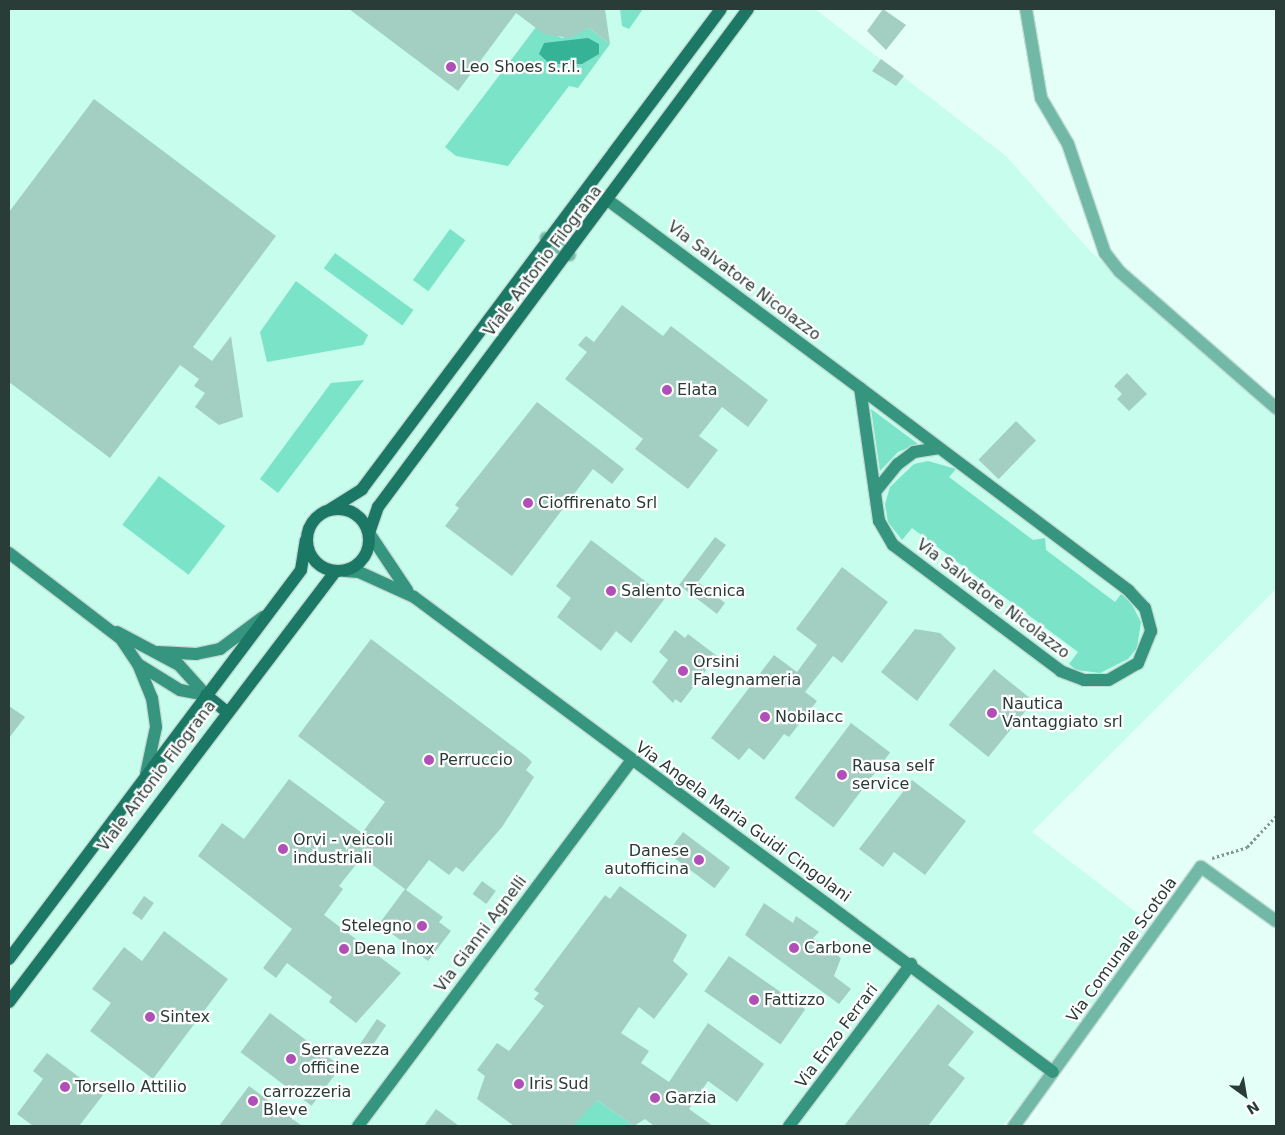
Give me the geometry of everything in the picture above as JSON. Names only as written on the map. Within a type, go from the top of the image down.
[{"type":"main road","name":"Viale Antonio Filograna","points":[[329,510],[362,489],[546,238],[721,9]]},
{"type":"main road","name":"Viale Antonio Filograna","points":[[369,533],[378,507],[569,255],[748,9]]},
{"type":"main road","points":[[329,510],[349,511],[369,533],[367,553],[340,571],[318,564],[306,540],[312,522],[329,510]]},
{"type":"main road","name":"Viale Antonio Filograna","points":[[9,959],[305,563],[306,540]]},
{"type":"main road","name":"Viale Antonio Filograna","points":[[9,1002],[226,711],[340,571]]},
{"type":"main road","points":[[206,694],[226,711]]},
{"type":"street","points":[[1026,9],[1041,98],[1068,144],[1105,253],[1120,272],[1276,408]]},
{"type":"street","name":"Via Salvatore Nicolazzo","points":[[609,200],[860,388],[1134,597],[1145,608],[1151,631],[1138,663],[1108,680],[1084,680],[1061,671],[893,545],[879,521],[860,388]]},
{"type":"street","points":[[546,238],[569,255]]},
{"type":"street","points":[[875,492],[898,464],[914,452],[938,448]]},
{"type":"street","points":[[369,533],[381,557],[414,597]]},
{"type":"street","points":[[9,552],[108,628],[158,652],[180,666],[206,694]]},
{"type":"street","points":[[340,571],[359,572],[414,597]]},
{"type":"street","name":"Via Angela Maria Guidi Cingolani","points":[[414,597],[631,760],[911,964],[1053,1072]]},
{"type":"street","points":[[158,652],[196,654],[220,649],[267,614]]},
{"type":"street","points":[[108,628],[138,664],[152,698],[156,727],[146,774]]},
{"type":"street","points":[[138,664],[180,690],[206,694]]},
{"type":"street","name":"Via Gianni Agnelli","points":[[358,1126],[631,760]]},
{"type":"street","points":[[1201,867],[1276,921]]},
{"type":"street","name":"Via Comunale Scotola","points":[[1014,1126],[1201,867]]},
{"type":"street","name":"Via Enzo Ferrari","points":[[789,1126],[911,964]]},
{"type":"path","points":[[1201,867],[1216,856],[1247,847],[1276,816]]},
{"type":"shaded area","points":[[9,9],[815,9],[1006,156],[1090,251],[1276,415],[1276,589],[1032,832],[1154,926],[1034,1091],[1002,1126],[9,1126]]},
{"type":"shaded area","points":[[620,9],[643,9],[629,29],[622,26]]},
{"type":"shaded area","points":[[536,27],[562,38],[589,28],[610,44],[578,88],[569,86],[508,166],[456,156],[445,147]]},
{"type":"shaded area","points":[[588,38],[599,44],[599,54],[582,64],[550,64],[539,54],[544,43]]},
{"type":"shaded area","points":[[450,229],[465,240],[428,291],[413,280]]},
{"type":"shaded area","points":[[335,253],[413,310],[402,325],[324,268]]},
{"type":"shaded area","points":[[296,281],[368,335],[363,345],[267,362],[260,332]]},
{"type":"shaded area","points":[[364,380],[278,493],[260,479],[331,383]]},
{"type":"shaded area","points":[[871,409],[918,444],[898,452],[880,471]]},
{"type":"shaded area","points":[[928,461],[956,469],[949,477],[1033,540],[1045,538],[1046,550],[1115,602],[1121,594],[1129,599],[1141,622],[1137,648],[1128,659],[1100,673],[1076,670],[1069,664],[1078,652],[912,528],[902,540],[888,522],[885,504],[890,487],[914,464]]},
{"type":"shaded area","points":[[159,476],[225,526],[189,575],[122,525]]},
{"type":"shaded area","points":[[594,1098],[634,1126],[573,1126]]},
{"type":"building","name":"Leo Shoes s.r.l.","points":[[349,9],[605,9],[610,44],[589,28],[569,38],[544,34],[516,13],[458,91]]},
{"type":"building","points":[[883,9],[906,25],[886,50],[867,31]]},
{"type":"building","points":[[881,59],[904,76],[896,86],[872,71]]},
{"type":"building","points":[[94,99],[276,236],[193,347],[212,361],[231,336],[243,417],[219,425],[195,407],[205,393],[194,386],[199,379],[180,365],[110,458],[9,382],[9,212]]},
{"type":"building","name":"Elata","points":[[622,305],[663,336],[671,326],[768,400],[748,427],[722,407],[699,436],[718,450],[688,489],[635,449],[643,439],[565,379],[587,352],[578,345],[586,336],[594,342]]},
{"type":"building","points":[[1127,373],[1147,394],[1129,411],[1117,399],[1122,394],[1114,386]]},
{"type":"building","points":[[537,402],[624,469],[612,484],[593,469],[512,576],[445,526],[459,508],[455,505]]},
{"type":"building","points":[[1016,421],[1036,440],[999,479],[978,460]]},
{"type":"building","points":[[715,537],[726,545],[698,582],[725,603],[717,614],[679,585]]},
{"type":"building","name":"Salento Tecnica","points":[[591,540],[666,597],[631,643],[616,631],[601,651],[557,617],[571,598],[556,586]]},
{"type":"building","points":[[842,567],[888,602],[842,663],[833,656],[805,692],[817,701],[789,737],[784,734],[764,760],[749,748],[739,760],[711,738],[774,655],[797,672],[817,645],[796,629]]},
{"type":"building","points":[[915,629],[940,633],[956,648],[917,701],[881,672]]},
{"type":"building","name":"Orsini Falegnameria","points":[[675,630],[685,638],[688,634],[717,656],[681,703],[675,699],[673,703],[652,682],[668,660],[659,652]]},
{"type":"building","points":[[371,639],[527,757],[532,762],[526,770],[534,777],[502,827],[463,872],[456,867],[449,875],[429,860],[406,890],[443,917],[439,922],[451,931],[428,961],[379,924],[405,889],[362,857],[339,886],[343,889],[324,915],[401,973],[356,1023],[329,1002],[332,997],[287,963],[276,978],[263,968],[292,929],[198,856],[222,823],[244,839],[289,779],[362,833],[385,802],[298,736]]},
{"type":"building","name":"Nautica Vantaggiato srl","points":[[994,669],[1034,701],[988,757],[949,725]]},
{"type":"building","points":[[9,706],[25,717],[9,738]]},
{"type":"building","name":"Rausa self service","points":[[851,723],[890,752],[834,828],[794,798]]},
{"type":"building","points":[[912,780],[966,821],[925,875],[894,852],[883,867],[859,849]]},
{"type":"building","name":"Danese autofficina","points":[[683,832],[730,868],[714,888],[667,853]]},
{"type":"building","points":[[482,881],[496,891],[486,904],[473,894]]},
{"type":"building","points":[[620,886],[687,935],[673,961],[688,974],[654,1019],[639,1007],[621,1033],[649,1051],[641,1063],[669,1082],[708,1023],[764,1064],[737,1102],[708,1081],[689,1109],[713,1126],[654,1126],[645,1119],[634,1126],[597,1100],[573,1126],[514,1126],[477,1099],[485,1076],[477,1070],[497,1043],[509,1051],[544,1006],[534,999],[539,993],[534,990],[605,895],[610,899]]},
{"type":"building","points":[[144,896],[154,903],[142,920],[132,913]]},
{"type":"building","name":"Carbone","points":[[764,903],[793,923],[796,916],[819,932],[813,938],[841,958],[834,976],[851,989],[839,1004],[745,935]]},
{"type":"building","name":"Sintex","points":[[164,931],[228,979],[153,1079],[90,1031],[111,1003],[92,989],[124,947],[142,961]]},
{"type":"building","name":"Fattizzo","points":[[729,956],[805,1009],[781,1045],[704,991]]},
{"type":"building","points":[[938,1004],[974,1032],[948,1065],[965,1078],[928,1126],[844,1126]]},
{"type":"building","name":"Serravezza officine","points":[[270,1013],[341,1067],[312,1106],[241,1052]]},
{"type":"building","points":[[377,1019],[386,1025],[366,1055],[357,1049]]},
{"type":"building","name":"Torsello Attilio","points":[[47,1053],[103,1095],[79,1126],[33,1126],[17,1114],[43,1079],[33,1071]]},
{"type":"building","name":"carrozzeria Bleve","points":[[249,1086],[302,1126],[219,1126]]},
{"type":"building","points":[[436,1109],[459,1126],[424,1126]]},
{"type":"place","name":"Leo Shoes s.r.l.","points":[[451,67]]},
{"type":"place","name":"Elata","points":[[667,390]]},
{"type":"place","name":"Cioffirenato Srl","points":[[528,503]]},
{"type":"place","name":"Salento Tecnica","points":[[611,591]]},
{"type":"place","name":"Orsini Falegnameria","points":[[683,671]]},
{"type":"place","name":"Nautica Vantaggiato srl","points":[[992,713]]},
{"type":"place","name":"Nobilacc","points":[[765,717]]},
{"type":"place","name":"Perruccio","points":[[429,760]]},
{"type":"place","name":"Rausa self service","points":[[842,775]]},
{"type":"place","name":"Orvi - veicoli industriali","points":[[283,849]]},
{"type":"place","name":"Danese autofficina","points":[[699,860]]},
{"type":"place","name":"Stelegno","points":[[422,926]]},
{"type":"place","name":"Carbone","points":[[794,948]]},
{"type":"place","name":"Dena Inox","points":[[344,949]]},
{"type":"place","name":"Fattizzo","points":[[754,1000]]},
{"type":"place","name":"Sintex","points":[[150,1017]]},
{"type":"place","name":"Serravezza officine","points":[[291,1059]]},
{"type":"place","name":"Iris Sud","points":[[519,1084]]},
{"type":"place","name":"Torsello Attilio","points":[[65,1087]]},
{"type":"place","name":"Garzia","points":[[655,1098]]},
{"type":"place","name":"carrozzeria Bleve","points":[[253,1101]]}]
